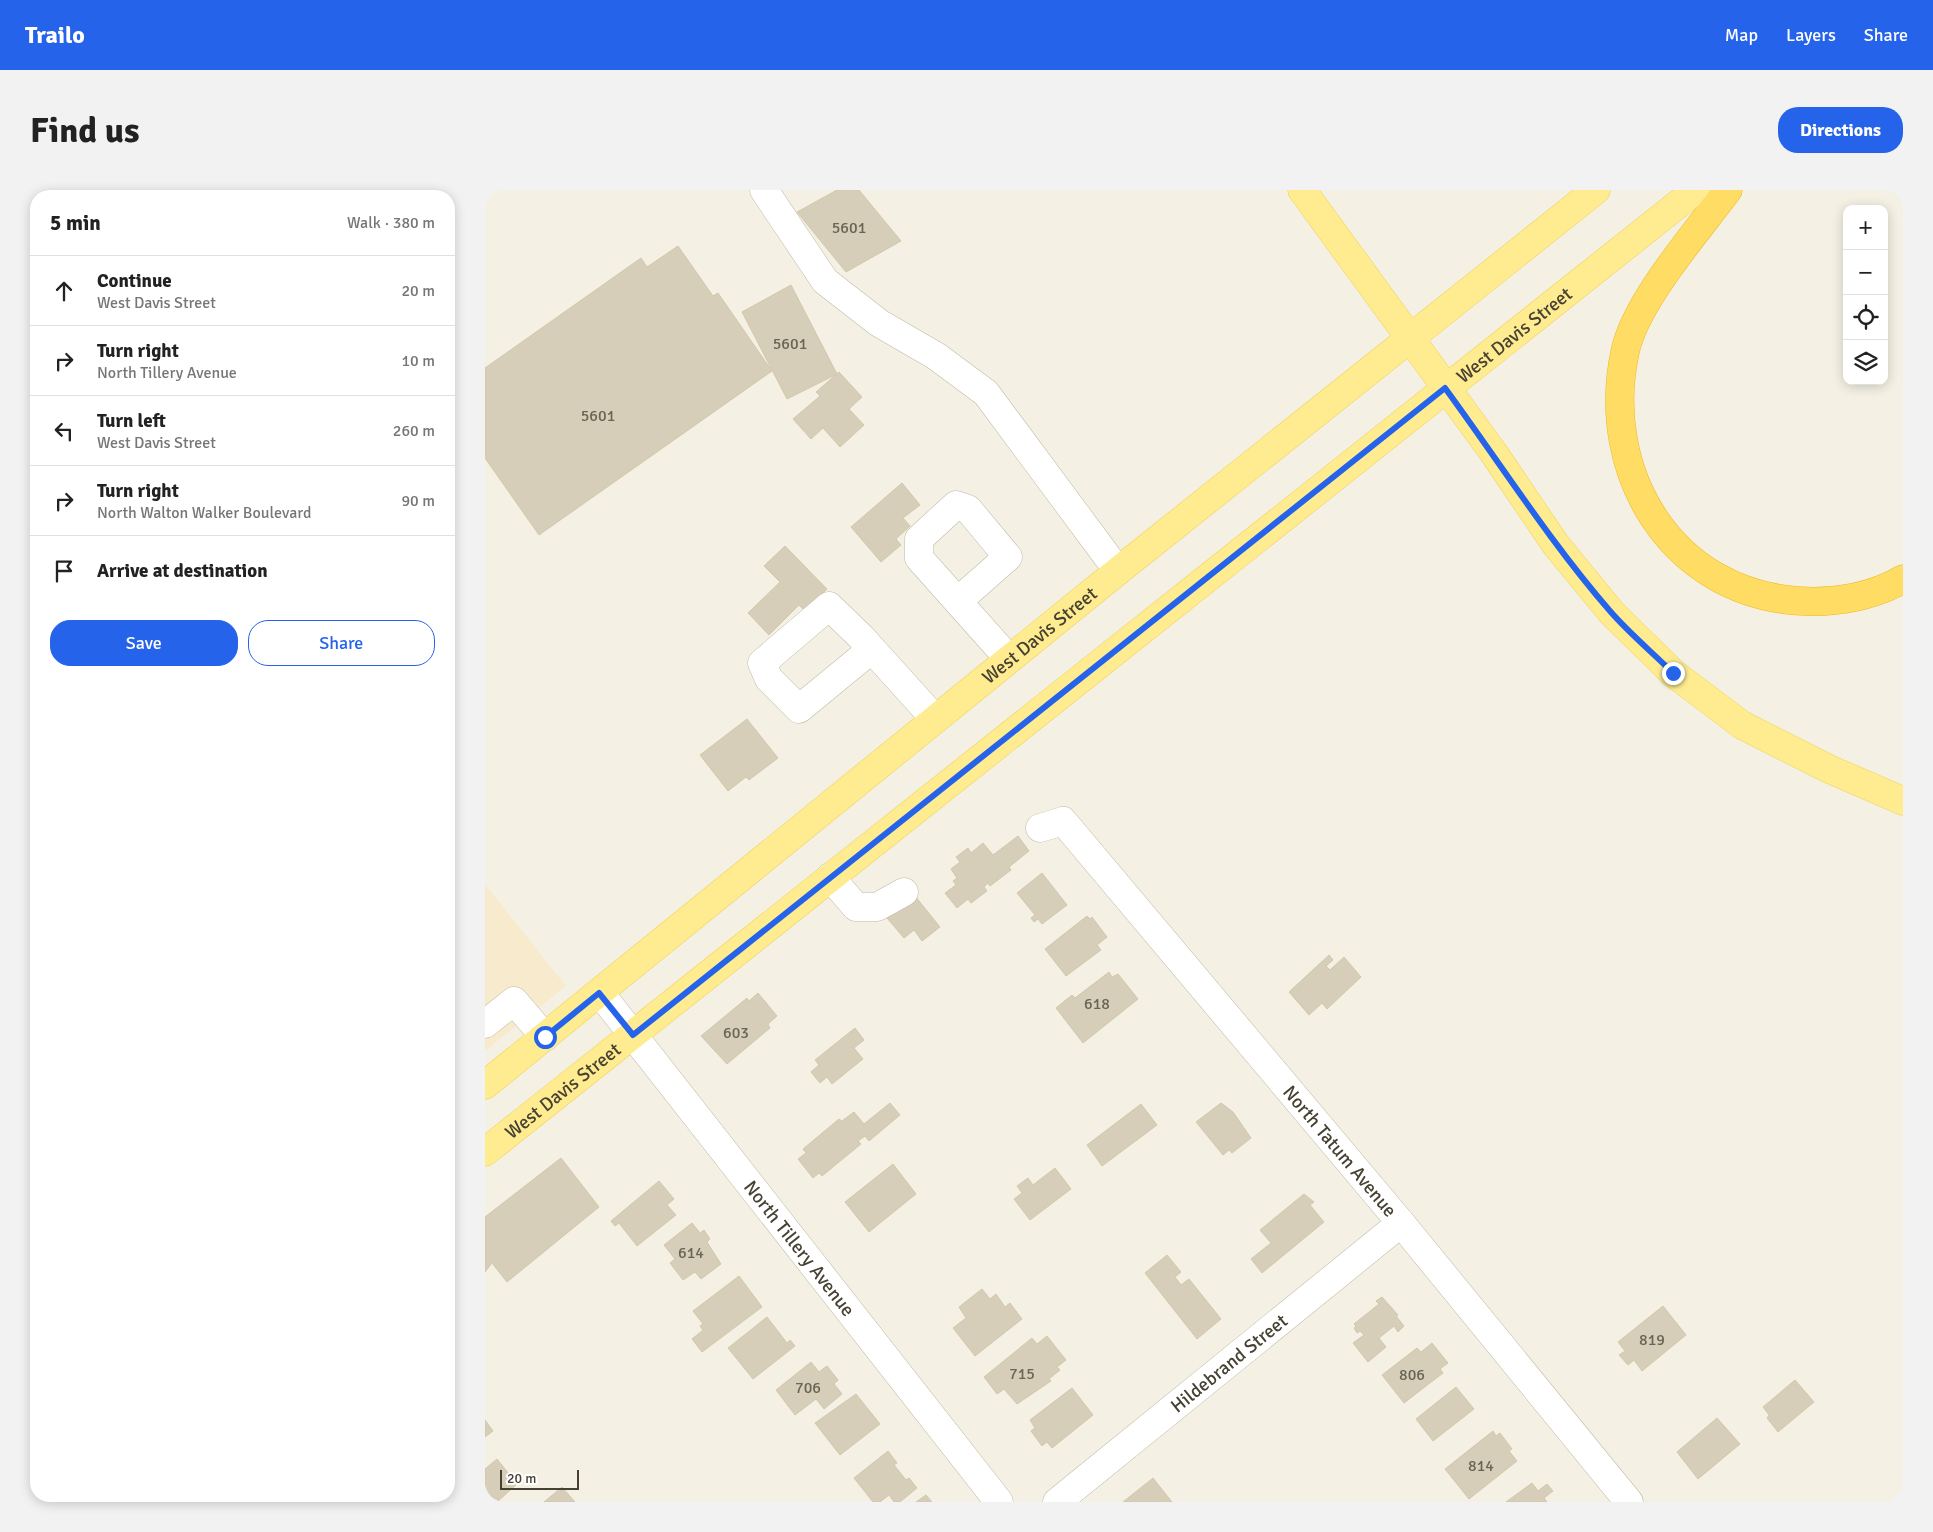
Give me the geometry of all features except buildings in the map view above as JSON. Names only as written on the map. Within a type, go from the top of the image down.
[{"type":"highway","points":[[1728,190],[1672,265],[1639,314],[1625,350],[1619,389],[1622,427],[1630,468],[1645,505],[1669,540],[1699,567],[1733,587],[1779,600],[1815,602],[1853,598],[1894,585],[1903,579]]},
{"type":"main road","points":[[1302,190],[1493,452],[1556,545],[1611,613],[1673,673],[1743,725],[1829,769],[1903,801]]},
{"type":"main road","name":"West Davis Street","points":[[485,1085],[1118,571],[1596,190]]},
{"type":"main road","name":"West Davis Street","points":[[485,1152],[1695,190]]},
{"type":"street","points":[[764,190],[825,281],[879,323],[936,356],[986,393],[1118,571]]},
{"type":"street","points":[[958,601],[1009,659]]},
{"type":"street","points":[[872,648],[935,719]]},
{"type":"street","name":"North Tatum Avenue","points":[[1040,828],[1063,821],[1401,1223],[1629,1502]]},
{"type":"street","points":[[830,877],[856,908],[877,907],[904,892]]},
{"type":"street","name":"North Tillery Avenue","points":[[599,993],[999,1502]]},
{"type":"street","points":[[485,1024],[514,1002],[545,1037]]},
{"type":"street","name":"Hildebrand Street","points":[[1057,1502],[1401,1223]]},
{"type":"shaded area","points":[[485,884],[566,986],[485,1051]]},
{"type":"route","points":[[545,1037],[599,993],[633,1035],[1445,388],[1493,452],[1556,545],[1611,613],[1673,673]]}]
